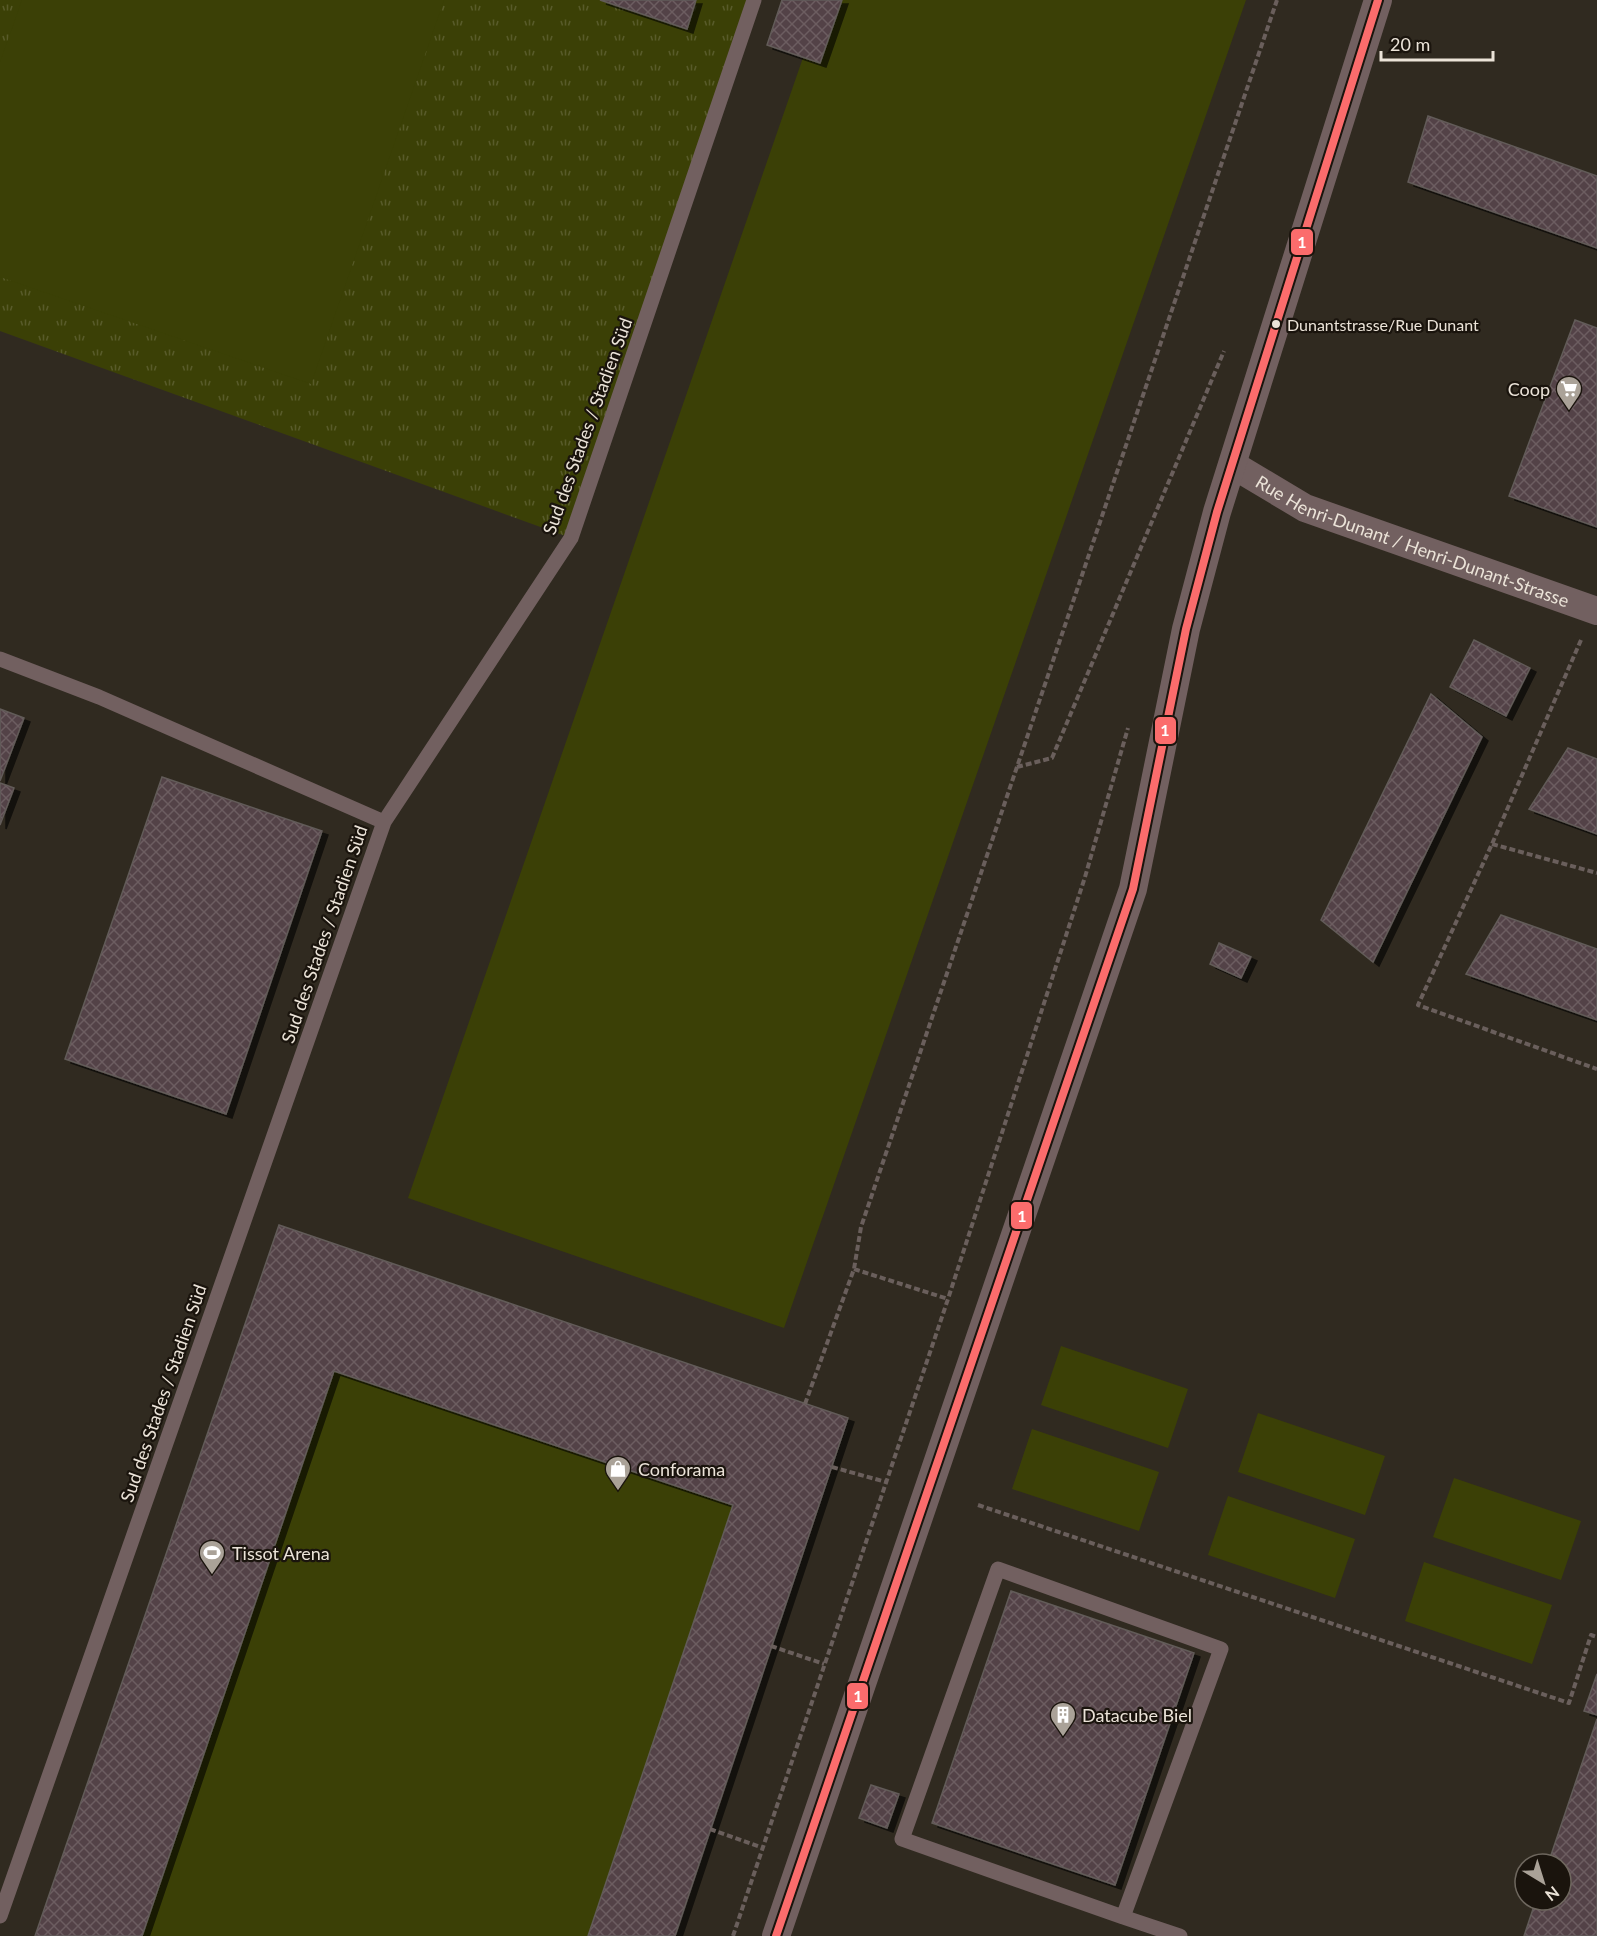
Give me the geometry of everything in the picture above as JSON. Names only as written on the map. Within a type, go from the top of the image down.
[{"type":"street","points":[[776,1936],[1133,889],[1186,629],[1217,512],[1378,0]]},
{"type":"street","name":"Rue Henri-Dunant / Henri-Dunant-Strasse","points":[[1233,465],[1305,508],[1596,611]]},
{"type":"lane","name":"Sud des Stades / Stadien Süd","points":[[0,1916],[384,822],[571,538],[754,0]]},
{"type":"lane","points":[[0,659],[99,697],[384,822]]},
{"type":"lane","points":[[1123,1917],[1221,1649],[998,1569],[902,1839],[1123,1917],[1179,1936]]},
{"type":"path","points":[[805,1404],[854,1269],[861,1227],[1276,0]]},
{"type":"path","points":[[1017,767],[1052,758],[1224,351]]},
{"type":"path","points":[[1596,611],[1418,1005],[1597,1069]]},
{"type":"path","points":[[733,1936],[948,1299],[1085,877],[1130,722]]},
{"type":"path","points":[[1492,844],[1597,873]]},
{"type":"path","points":[[854,1269],[948,1299]]},
{"type":"path","points":[[832,1467],[886,1482]]},
{"type":"path","points":[[978,1505],[1569,1703],[1591,1635],[1597,1637]]},
{"type":"path","points":[[771,1646],[824,1664]]},
{"type":"path","points":[[711,1829],[763,1848]]},
{"type":"green space","points":[[0,0],[754,0],[571,538],[0,331]]},
{"type":"green space","points":[[22,0],[444,0],[311,384],[0,277],[0,62]]},
{"type":"green space","points":[[823,0],[1246,0],[784,1328],[408,1198]]},
{"type":"green space","points":[[1061,1346],[1188,1389],[1168,1448],[1041,1405]]},
{"type":"green space","points":[[334,1371],[733,1505],[588,1936],[142,1936]]},
{"type":"green space","points":[[1258,1413],[1385,1456],[1365,1515],[1238,1472]]},
{"type":"green space","points":[[1032,1429],[1159,1472],[1139,1531],[1012,1489]]},
{"type":"green space","points":[[1454,1478],[1581,1521],[1561,1580],[1433,1537]]},
{"type":"green space","points":[[1228,1496],[1355,1539],[1335,1598],[1208,1555]]},
{"type":"green space","points":[[1424,1562],[1552,1605],[1532,1664],[1405,1621]]},
{"type":"building","points":[[600,0],[696,0],[687,29]]},
{"type":"building","points":[[782,0],[842,0],[820,63],[767,45]]},
{"type":"building","points":[[1428,116],[1597,176],[1597,248],[1408,182]]},
{"type":"building","name":"Coop","points":[[1575,320],[1597,328],[1597,527],[1509,496]]},
{"type":"building","points":[[1474,640],[1530,668],[1506,716],[1450,687]]},
{"type":"building","points":[[1431,694],[1482,737],[1373,962],[1321,920]]},
{"type":"building","points":[[0,709],[24,718],[0,781]]},
{"type":"building","points":[[1568,748],[1597,759],[1597,834],[1529,809]]},
{"type":"building","points":[[162,777],[322,831],[226,1114],[65,1059]]},
{"type":"building","points":[[0,783],[14,788],[0,825]]},
{"type":"building","points":[[1501,915],[1597,949],[1597,1020],[1466,974]]},
{"type":"building","points":[[1219,943],[1251,957],[1241,978],[1210,964]]},
{"type":"building","name":"Tissot Arena","points":[[279,1225],[848,1418],[675,1936],[588,1936],[733,1505],[334,1371],[142,1936],[35,1936]]},
{"type":"building","name":"Datacube Biel","points":[[1011,1591],[1194,1653],[1115,1885],[932,1823]]},
{"type":"building","points":[[1597,1674],[1597,1715],[1584,1711]]},
{"type":"building","points":[[1597,1719],[1597,1936],[1524,1936],[1532,1912],[1573,1912],[1573,1852],[1552,1852]]},
{"type":"building","points":[[871,1785],[899,1794],[887,1828],[859,1818]]},
{"type":"transit line","name":"1","points":[[776,1936],[1133,889],[1186,629],[1217,512],[1378,0]]},
{"type":"place","name":"Dunantstrasse/Rue Dunant","points":[[1276,324]]},
{"type":"place","name":"Coop","points":[[1569,412]]},
{"type":"place","name":"Conforama","points":[[618,1492]]},
{"type":"place","name":"Tissot Arena","points":[[212,1576]]},
{"type":"place","name":"Datacube Biel","points":[[1063,1738]]}]
